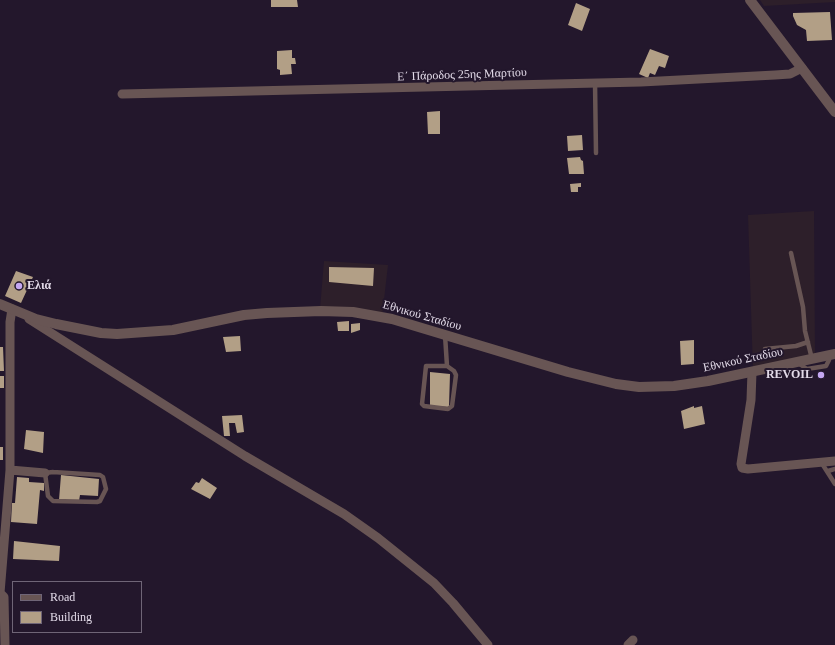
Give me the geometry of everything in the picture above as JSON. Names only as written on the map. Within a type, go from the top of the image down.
[{"type":"street","points":[[750,0],[835,112]]},
{"type":"street","name":"Ε΄ Πάροδος 25ης Μαρτίου","points":[[122,94],[214,91],[490,87],[595,82],[641,82],[790,74],[802,68]]},
{"type":"street","name":"Εθνικού Σταδίου","points":[[0,304],[36,319],[76,330],[117,334],[173,330],[267,313],[321,311],[353,312],[392,319],[568,372],[616,384],[639,387],[674,386],[752,372],[812,359],[832,357]]},
{"type":"street","points":[[5,645],[4,597],[0,593],[10,470],[10,322],[15,310],[245,456],[344,514],[378,538],[434,583],[454,603],[488,645]]},
{"type":"street","points":[[752,372],[751,400],[740,464],[742,468],[748,470],[835,461]]},
{"type":"street","points":[[10,470],[45,473]]},
{"type":"lane","points":[[595,82],[596,152]]},
{"type":"lane","points":[[791,253],[802,300],[812,359]]},
{"type":"lane","points":[[445,335],[447,366]]},
{"type":"lane","points":[[765,348],[796,346],[808,342]]},
{"type":"lane","points":[[797,362],[807,370],[826,366],[832,357]]},
{"type":"lane","points":[[427,365],[447,366],[454,371],[456,375],[452,406],[448,409],[424,406],[422,404],[425,367],[427,365]]},
{"type":"lane","points":[[821,462],[835,475]]},
{"type":"lane","points":[[831,470],[835,484]]},
{"type":"lane","points":[[45,473],[97,474],[103,477],[106,489],[100,501],[97,502],[53,501],[48,496],[45,473]]},
{"type":"shaded area","points":[[760,0],[835,0],[835,2],[764,6]]},
{"type":"shaded area","points":[[814,211],[815,358],[753,371],[748,215]]},
{"type":"shaded area","points":[[324,261],[388,265],[382,317],[320,309]]},
{"type":"building","points":[[271,0],[297,0],[298,7],[271,7]]},
{"type":"building","points":[[576,3],[590,9],[582,31],[568,25]]},
{"type":"building","points":[[830,12],[832,40],[807,41],[806,30],[797,25],[793,16],[793,13]]},
{"type":"building","points":[[650,49],[669,56],[665,68],[659,66],[655,75],[650,73],[648,78],[639,74]]},
{"type":"building","points":[[292,50],[292,58],[295,58],[296,64],[291,64],[292,74],[280,75],[280,70],[277,69],[277,51]]},
{"type":"building","points":[[440,111],[440,134],[428,134],[427,112]]},
{"type":"building","points":[[582,135],[583,150],[568,151],[567,136]]},
{"type":"building","points":[[580,157],[583,161],[584,174],[569,174],[567,158]]},
{"type":"building","points":[[581,183],[581,187],[578,187],[578,192],[571,192],[570,184]]},
{"type":"building","points":[[329,267],[374,268],[373,286],[329,282]]},
{"type":"building","name":"Ελιά","points":[[16,271],[33,277],[21,303],[5,296]]},
{"type":"building","points":[[349,321],[349,331],[338,331],[337,322]]},
{"type":"building","points":[[360,323],[360,330],[351,333],[351,324]]},
{"type":"building","points":[[240,336],[241,351],[226,352],[223,337]]},
{"type":"building","points":[[694,340],[694,364],[681,365],[680,341]]},
{"type":"building","points":[[0,347],[3,347],[4,371],[0,371]]},
{"type":"building","points":[[430,372],[450,374],[449,407],[430,406]]},
{"type":"building","points":[[0,376],[4,376],[4,388],[0,388]]},
{"type":"building","points":[[694,406],[694,408],[702,406],[705,424],[684,429],[681,411]]},
{"type":"building","points":[[242,415],[244,432],[237,433],[235,423],[229,423],[230,436],[224,436],[222,416]]},
{"type":"building","points":[[26,430],[44,432],[43,453],[24,449]]},
{"type":"building","points":[[0,447],[3,447],[3,460],[0,460]]},
{"type":"building","points":[[61,475],[99,479],[98,496],[80,495],[79,501],[59,500]]},
{"type":"building","points":[[17,477],[29,478],[29,482],[44,483],[44,491],[40,490],[37,524],[11,522],[12,503],[15,503]]},
{"type":"building","points":[[202,478],[217,488],[210,499],[191,489],[196,482],[199,483]]},
{"type":"building","points":[[14,541],[60,546],[59,561],[13,559]]},
{"type":"place","name":"Ελιά","points":[[19,286]]},
{"type":"place","name":"REVOIL","points":[[821,375]]}]
